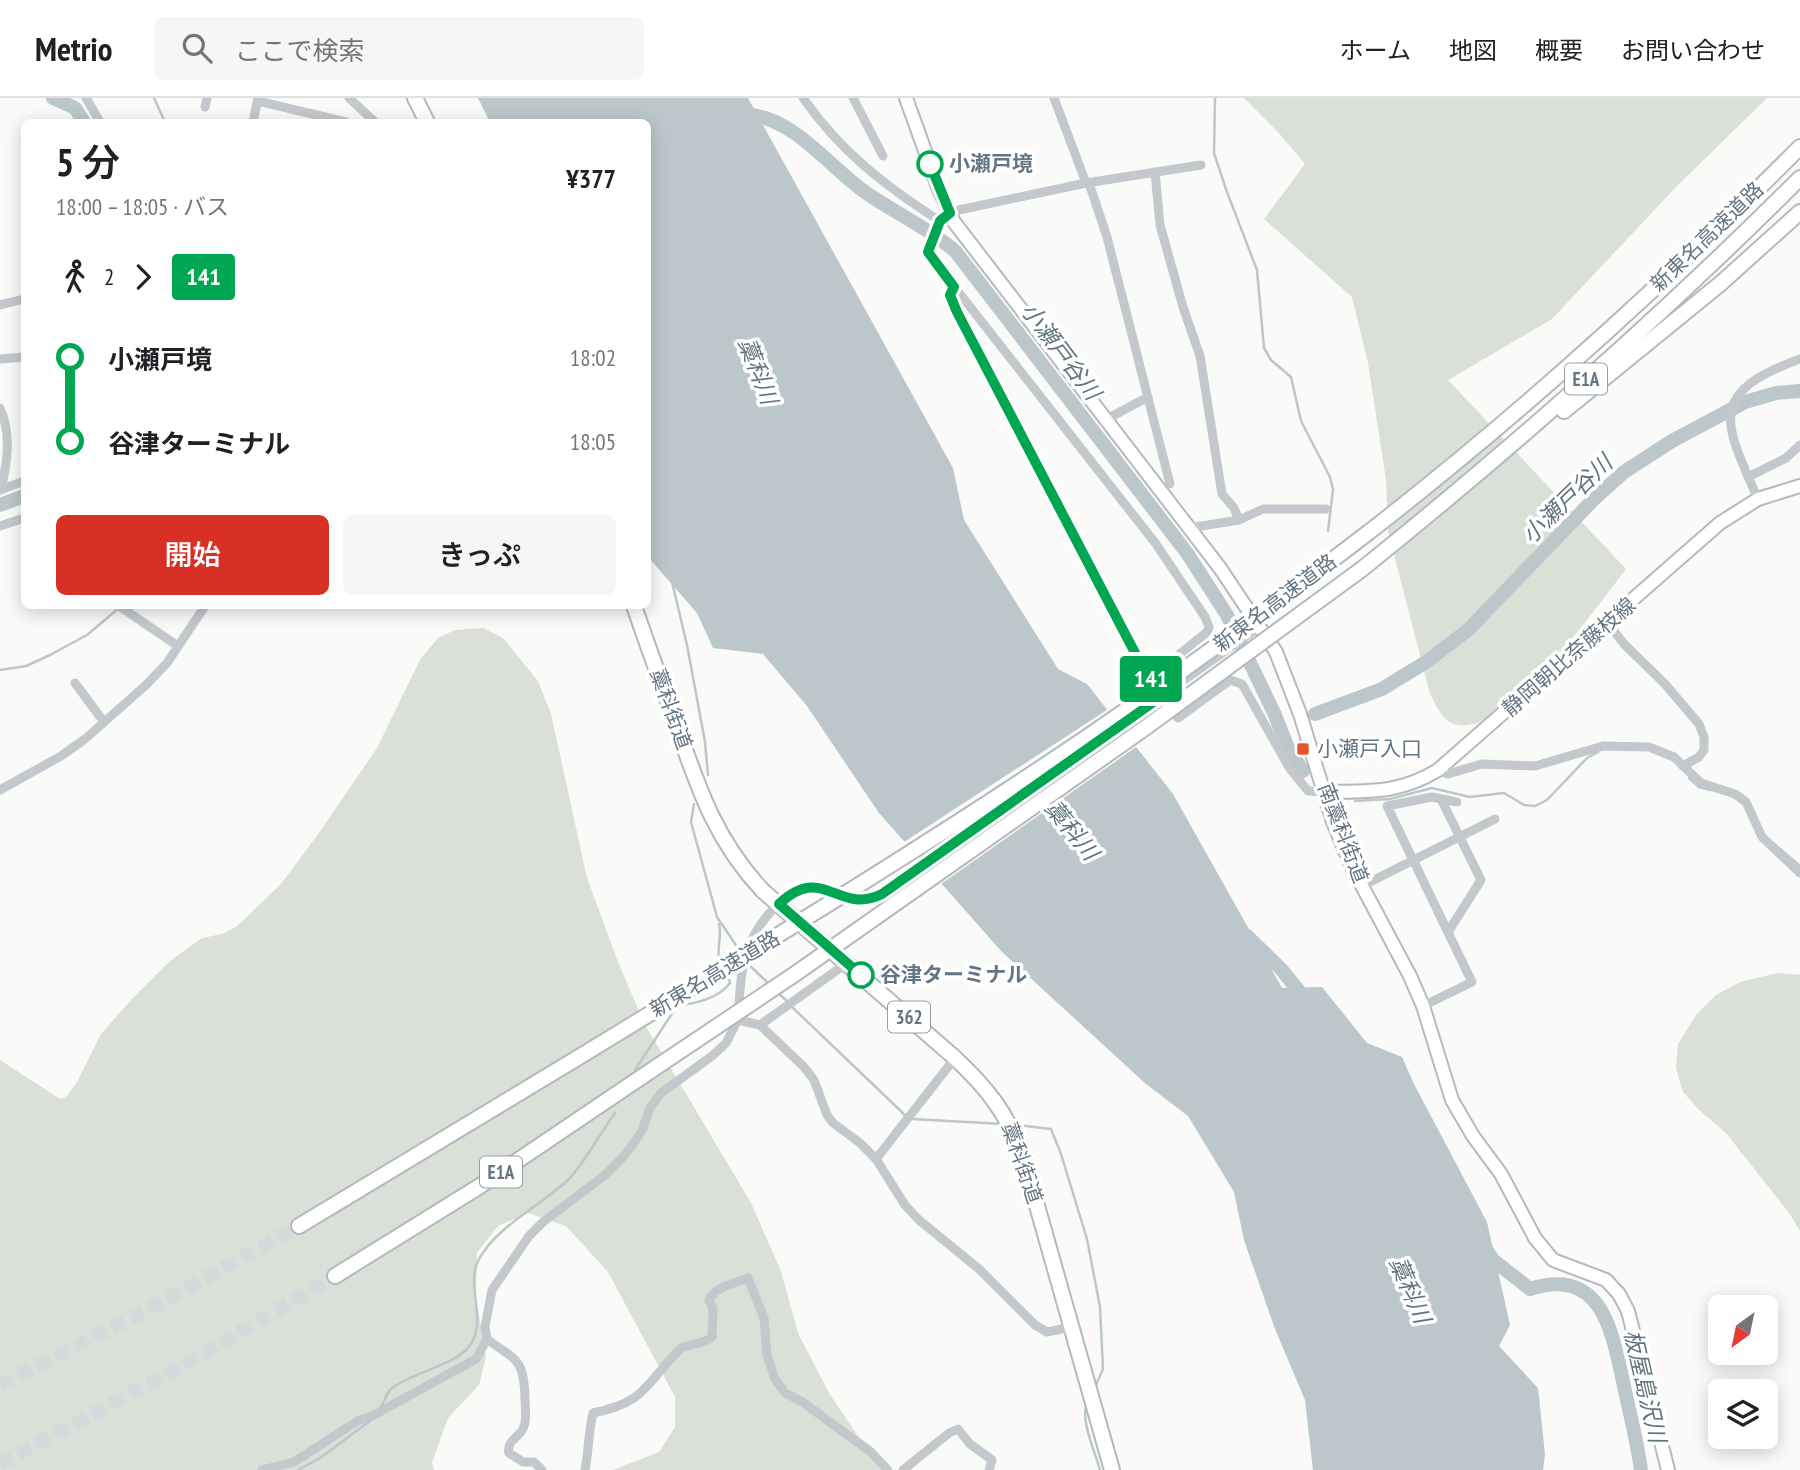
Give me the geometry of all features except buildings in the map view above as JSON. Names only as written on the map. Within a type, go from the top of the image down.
[{"type":"highway","points":[[415,98],[426,119]]},
{"type":"highway","name":"新東名高速道路","points":[[299,1226],[840,897],[1066,751],[1223,642],[1369,532],[1533,398],[1635,306],[1800,147]]},
{"type":"highway","name":"新東名高速道路","points":[[335,1276],[480,1186],[795,974],[1134,736],[1362,569],[1542,418],[1651,321],[1800,178]]},
{"type":"highway","points":[[1751,257],[1800,212]]},
{"type":"highway","points":[[1424,519],[1540,431],[1751,257],[1788,228],[1800,224]]},
{"type":"highway","name":"藁科街道","points":[[635,609],[716,828],[748,874],[977,1078],[999,1105],[1022,1153],[1112,1470]]},
{"type":"main road","name":"南藁科街道","points":[[906,98],[945,217],[972,247],[1189,528],[1276,652],[1300,714],[1334,822],[1362,886],[1423,1006],[1452,1100],[1473,1136],[1501,1174],[1535,1238],[1553,1260],[1606,1280],[1628,1311],[1668,1470]]},
{"type":"main road","name":"静岡朝比奈藤枝線","points":[[1325,792],[1398,789],[1420,781],[1438,770],[1720,523],[1758,499],[1800,486]]},
{"type":"street","points":[[86,98],[98,119]]},
{"type":"street","points":[[349,98],[372,119]]},
{"type":"street","points":[[803,98],[821,124],[854,158],[907,200],[945,217],[1088,183],[1201,164]]},
{"type":"street","points":[[853,98],[883,156]]},
{"type":"street","points":[[1054,98],[1107,237],[1170,484]]},
{"type":"street","points":[[254,119],[258,99],[335,119]]},
{"type":"street","points":[[1155,172],[1160,225],[1200,356],[1223,494],[1239,520]]},
{"type":"street","points":[[945,217],[929,246],[930,258],[1156,544],[1205,618],[1209,627],[1207,632],[1150,678]]},
{"type":"street","points":[[954,287],[950,295],[957,312],[1150,678],[1178,718],[1230,680],[1242,684],[1290,769],[1308,791],[1325,792]]},
{"type":"street","points":[[0,304],[21,300]]},
{"type":"street","points":[[0,359],[21,357]]},
{"type":"street","points":[[1758,499],[1733,442],[1730,424],[1733,404],[1744,388],[1757,377],[1800,359]]},
{"type":"street","points":[[1105,420],[1148,397]]},
{"type":"street","points":[[0,408],[4,417],[8,455],[0,490]]},
{"type":"street","points":[[1748,477],[1786,458],[1800,445]]},
{"type":"street","points":[[0,490],[21,482]]},
{"type":"street","points":[[1189,528],[1239,520],[1263,509],[1326,509]]},
{"type":"street","points":[[0,532],[4,524],[21,519]]},
{"type":"street","points":[[123,609],[178,646]]},
{"type":"street","points":[[0,790],[61,756],[146,685],[167,663],[203,609]]},
{"type":"street","points":[[1608,622],[1624,644],[1665,684],[1699,724],[1704,737],[1704,750],[1699,757],[1683,766]]},
{"type":"street","points":[[261,1470],[294,1462],[359,1420],[372,1416],[476,1359],[487,1339],[485,1327],[492,1290],[529,1236],[543,1222],[605,1175],[625,1155],[642,1131],[650,1108],[661,1093],[712,1056],[726,1042],[738,1020],[741,970],[746,950],[765,918],[793,890],[810,886],[856,901],[872,900],[1259,627]]},
{"type":"street","points":[[75,683],[104,722]]},
{"type":"street","points":[[1438,770],[1448,774],[1482,764],[1545,765],[1590,749],[1614,746],[1649,747],[1674,757],[1701,783],[1735,794],[1746,802],[1762,837],[1800,873]]},
{"type":"street","points":[[1423,1006],[1472,982],[1387,806],[1432,797],[1457,802]]},
{"type":"street","points":[[1441,799],[1481,880],[1448,932]]},
{"type":"street","points":[[1362,886],[1495,819]]},
{"type":"street","points":[[760,1025],[847,963]]},
{"type":"street","points":[[738,1020],[760,1025],[814,1080],[827,1115],[876,1159],[905,1205],[919,1220],[979,1269],[1035,1325],[1047,1332],[1072,1326]]},
{"type":"street","points":[[876,1159],[955,1058]]},
{"type":"street","points":[[585,1470],[590,1446],[587,1435],[593,1413],[615,1409],[643,1393],[680,1349],[712,1338],[713,1308],[709,1301],[711,1296],[718,1290],[748,1278],[764,1318],[767,1354],[775,1380],[785,1393],[801,1401],[871,1452],[888,1470]]},
{"type":"street","points":[[487,1339],[518,1361],[524,1378],[525,1426],[510,1441],[509,1453],[523,1462],[534,1462],[542,1470]]},
{"type":"street","points":[[902,1470],[958,1429],[970,1444],[992,1461],[989,1470]]},
{"type":"shaded area","points":[[1244,98],[1767,98],[1676,187],[1552,319],[1448,380],[1626,569],[1550,664],[1501,709],[1478,722],[1453,724],[1441,713],[1430,694],[1388,531],[1386,480],[1368,363],[1352,297],[1264,219],[1305,164]]},
{"type":"shaded area","points":[[483,628],[503,638],[538,681],[551,714],[587,878],[644,1023],[751,1203],[781,1271],[798,1333],[829,1393],[862,1442],[885,1470],[613,1470],[659,1452],[675,1427],[675,1397],[608,1272],[566,1226],[528,1213],[498,1226],[477,1253],[476,1298],[486,1357],[479,1385],[448,1418],[432,1462],[434,1470],[0,1470],[0,1060],[60,1099],[67,1096],[101,1034],[170,961],[202,938],[222,934],[236,927],[281,884],[377,748],[421,658],[438,638],[455,630]]},
{"type":"shaded area","points":[[1778,973],[1800,975],[1800,1231],[1726,1133],[1683,1092],[1676,1068],[1678,1044],[1696,1015],[1716,995],[1740,982]]},
{"type":"water","points":[[478,98],[748,98],[953,468],[964,520],[1058,669],[1087,684],[1173,794],[1282,988],[1322,987],[1367,1043],[1402,1057],[1487,1222],[1510,1325],[1499,1346],[1538,1388],[1545,1454],[1543,1470],[1313,1470],[1305,1400],[1275,1329],[1244,1240],[1234,1192],[1188,1116],[1146,1084],[1002,952],[879,813],[807,706],[763,654],[713,648],[697,613],[651,560],[651,119],[488,119]]},
{"type":"pier","points":[[1110,708],[1122,723],[915,859],[901,844]]},
{"type":"pier","points":[[1128,730],[1139,745],[938,886],[924,870]]},
{"type":"waterway","points":[[53,98],[75,108],[82,119]]},
{"type":"waterway","points":[[154,98],[164,119]]},
{"type":"waterway","points":[[1215,98],[1214,153],[1257,270],[1264,348],[1271,360],[1291,377],[1301,421],[1330,477],[1333,490],[1328,531]]},
{"type":"waterway","name":"小瀬戸谷川","points":[[743,114],[761,117],[794,132],[865,192],[935,235],[956,252],[1187,553],[1227,615],[1288,748],[1303,771]]},
{"type":"waterway","name":"小瀬戸谷川","points":[[1315,714],[1382,689],[1426,662],[1468,630],[1594,499],[1624,472],[1672,441],[1745,402],[1776,393],[1800,391]]},
{"type":"waterway","points":[[0,505],[21,497]]},
{"type":"waterway","points":[[672,582],[687,645],[705,742],[708,775]]},
{"type":"waterway","points":[[0,670],[26,666],[50,655],[87,635],[118,609]]},
{"type":"waterway","points":[[1355,801],[1390,799],[1432,788],[1470,797],[1504,793],[1524,805],[1535,806],[1547,800],[1587,758],[1598,752]]},
{"type":"waterway","points":[[1689,778],[1699,787],[1710,790]]},
{"type":"waterway","points":[[694,804],[691,822],[717,917]]},
{"type":"waterway","points":[[1773,843],[1800,866]]},
{"type":"waterway","points":[[717,917],[740,951]]},
{"type":"waterway","points":[[719,924],[719,955],[722,965]]},
{"type":"waterway","name":"藁科川","points":[[1247,936],[1281,969],[1307,1001]]},
{"type":"waterway","points":[[747,963],[770,985]]},
{"type":"waterway","points":[[635,1070],[677,1006],[713,997],[730,983],[727,973]]},
{"type":"waterway","points":[[777,992],[788,1002]]},
{"type":"waterway","points":[[792,1007],[906,1116]]},
{"type":"waterway","points":[[381,1407],[389,1391],[398,1384],[450,1361],[467,1349],[477,1329],[474,1282],[478,1261],[507,1227],[569,1179],[615,1113]]},
{"type":"waterway","points":[[912,1119],[1003,1124]]},
{"type":"waterway","points":[[1017,1125],[1051,1129],[1087,1239],[1100,1307],[1103,1369],[1095,1387]]},
{"type":"waterway","name":"板屋島沢川","points":[[1486,1249],[1493,1260],[1530,1289],[1555,1284],[1574,1287],[1589,1295],[1600,1309],[1615,1345],[1641,1470]]},
{"type":"waterway","points":[[1087,1402],[1085,1418],[1100,1470]]},
{"type":"waterway","points":[[298,1470],[320,1458],[370,1421]]},
{"type":"tunnel","points":[[0,1385],[164,1301],[299,1226]]},
{"type":"tunnel","points":[[0,1464],[193,1360],[335,1276]]},
{"type":"bus line","name":"141","points":[[861,975],[779,904],[793,890],[810,886],[856,901],[872,900],[1162,696],[1145,672],[951,302],[950,295],[954,287],[930,258],[929,246],[940,221],[950,213],[930,164]]},
{"type":"place","name":"小瀬戸境","points":[[930,164]]},
{"type":"place","name":"小瀬戸入口","points":[[1303,749]]},
{"type":"place","name":"谷津ターミナル","points":[[861,975]]}]
